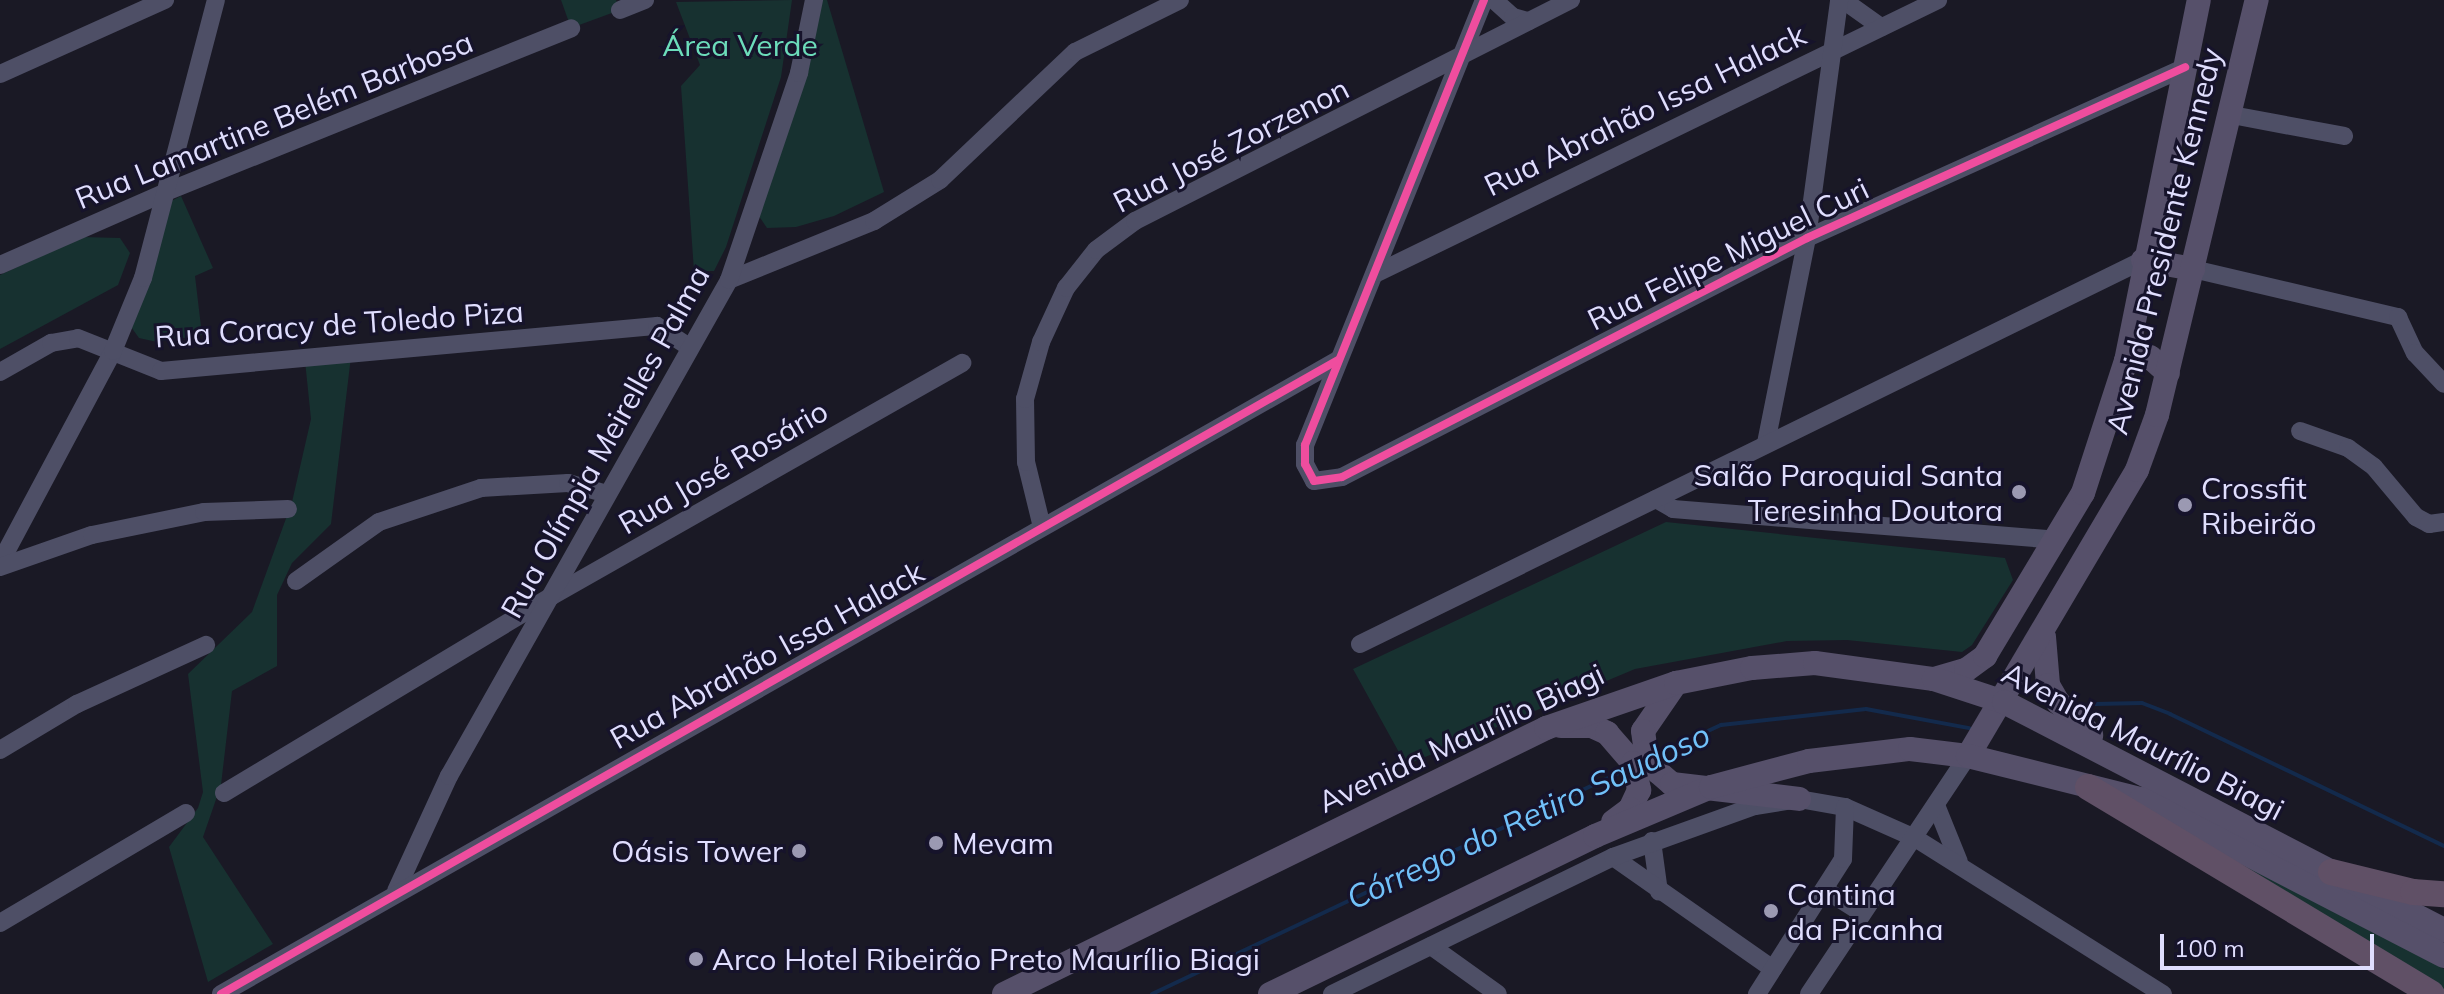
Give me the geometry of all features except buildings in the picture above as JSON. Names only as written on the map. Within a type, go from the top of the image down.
[{"type":"highway","points":[[2088,787],[2432,994]]},
{"type":"highway","points":[[2331,872],[2413,892],[2444,894]]},
{"type":"main road","name":"Avenida Presidente Kennedy","points":[[1934,679],[1966,670],[1985,656],[2083,493],[2126,361],[2143,260],[2199,0]]},
{"type":"main road","name":"Avenida Presidente Kennedy","points":[[1968,756],[2004,702],[2137,470],[2168,373],[2257,0]]},
{"type":"main road","points":[[2143,260],[2193,269]]},
{"type":"main road","points":[[2126,361],[2150,357],[2168,373]]},
{"type":"main road","points":[[2044,634],[2048,685],[2058,702],[2107,751]]},
{"type":"main road","name":"Avenida Maurílio Biagi","points":[[1004,994],[1546,728],[1676,683],[1752,668],[1815,663],[1934,679],[2004,702],[2107,751],[2444,930]]},
{"type":"main road","points":[[1595,836],[1630,809],[1649,777],[1643,731],[1676,683]]},
{"type":"main road","points":[[1546,728],[1592,726],[1620,744],[1649,777],[1672,784],[1799,799]]},
{"type":"main road","name":"Avenida Maurílio Biagi","points":[[1270,994],[1595,836],[1711,787],[1849,754],[1910,749],[1968,756],[2141,799],[2444,956]]},
{"type":"street","points":[[0,74],[165,0]]},
{"type":"street","points":[[0,565],[113,351],[143,278],[216,0]]},
{"type":"street","points":[[620,10],[645,0]]},
{"type":"street","name":"Rua Olímpia Meirelles Palma","points":[[396,891],[449,776],[729,280],[799,73],[814,0]]},
{"type":"street","points":[[729,280],[874,221],[927,189],[1075,52],[1180,0]]},
{"type":"street","points":[[1338,360],[1377,273],[1484,0]]},
{"type":"street","points":[[1494,0],[1513,17],[1528,21]]},
{"type":"street","name":"Rua José Zorzenon","points":[[1042,527],[1026,462],[1025,399],[1041,342],[1066,288],[1096,250],[1135,221],[1461,60],[1571,0]]},
{"type":"street","points":[[1766,443],[1807,238],[1841,0],[1881,27]]},
{"type":"street","name":"Rua Abrahão Issa Halack","points":[[1377,273],[1938,0]]},
{"type":"street","name":"Rua Lamartine Belém Barbosa","points":[[0,265],[166,192],[571,28]]},
{"type":"street","name":"Rua Felipe Miguel Curi","points":[[1338,360],[1305,445],[1305,464],[1314,481],[1330,482],[1807,238],[2185,67]]},
{"type":"street","points":[[2232,115],[2344,136]]},
{"type":"street","points":[[1360,644],[2143,260]]},
{"type":"street","points":[[2193,269],[2398,317],[2415,353],[2444,384]]},
{"type":"street","name":"Rua Coracy de Toledo Piza","points":[[0,372],[51,343],[78,338],[161,371],[657,326],[689,347]]},
{"type":"street","name":"Rua Abrahão Issa Halack","points":[[221,994],[396,891],[1338,360]]},
{"type":"street","name":"Rua José Rosário","points":[[224,793],[552,596],[962,363]]},
{"type":"street","points":[[2300,431],[2348,448],[2374,467],[2416,517],[2429,524],[2444,522]]},
{"type":"street","points":[[296,581],[379,522],[481,488],[568,483],[607,494]]},
{"type":"street","points":[[1656,499],[1673,509],[2056,540]]},
{"type":"street","points":[[0,565],[92,535],[204,512],[288,509]]},
{"type":"street","points":[[0,750],[77,704],[206,645]]},
{"type":"street","points":[[1812,993],[1968,756]]},
{"type":"street","points":[[1332,994],[1613,857],[1755,806],[1799,799],[1845,807],[1915,838],[2163,994]]},
{"type":"street","points":[[1936,805],[1943,833],[1960,865]]},
{"type":"street","points":[[1757,994],[1824,889],[1846,846],[1845,807]]},
{"type":"street","points":[[0,923],[186,813]]},
{"type":"street","points":[[1652,841],[1659,892]]},
{"type":"street","points":[[1613,857],[1773,969]]},
{"type":"street","points":[[1824,889],[1862,913]]},
{"type":"street","points":[[1431,946],[1498,994]]},
{"type":"green space","points":[[561,0],[616,0],[620,10],[571,28]]},
{"type":"green space","name":"Área Verde","points":[[792,0],[781,77],[726,247],[714,271],[694,271],[681,86],[700,65],[676,2]]},
{"type":"green space","points":[[819,0],[827,0],[884,192],[834,216],[796,227],[767,228],[754,209]]},
{"type":"green space","points":[[181,196],[213,268],[195,276],[202,335],[157,342],[139,338],[129,324],[171,201]]},
{"type":"green space","points":[[82,237],[120,238],[130,253],[118,285],[0,349],[0,275]]},
{"type":"green space","points":[[352,348],[331,524],[292,563],[277,595],[277,666],[232,691],[221,785],[203,837],[273,944],[208,982],[169,847],[198,808],[203,792],[188,674],[252,612],[292,502],[311,419],[304,351]]},
{"type":"green space","points":[[1666,522],[2005,558],[2013,580],[1972,645],[1962,652],[1847,640],[1787,641],[1635,669],[1406,765],[1353,669]]},
{"type":"green space","points":[[2229,854],[2444,969],[2444,994],[2225,862]]},
{"type":"waterway","name":"Córrego do Retiro Saudoso","points":[[2095,704],[2142,703],[2170,714],[2444,846]]},
{"type":"waterway","name":"Córrego do Retiro Saudoso","points":[[1656,755],[1721,725],[1866,709],[1969,728]]},
{"type":"waterway","name":"Córrego do Retiro Saudoso","points":[[1152,994],[1627,769]]},
{"type":"cycle path","points":[[1484,0],[1305,445],[1305,464],[1314,481],[1342,477],[1807,238],[2185,67]]},
{"type":"cycle path","points":[[221,994],[1338,360]]},
{"type":"place","name":"Salão Paroquial Santa Teresinha Doutora","points":[[2019,492]]},
{"type":"place","name":"Crossfit Ribeirão","points":[[2185,505]]},
{"type":"place","name":"Mevam","points":[[936,843]]},
{"type":"place","name":"Oásis Tower","points":[[799,851]]},
{"type":"place","name":"Cantina da Picanha","points":[[1771,911]]},
{"type":"place","name":"Arco Hotel Ribeirão Preto Maurílio Biagi","points":[[696,959]]}]
